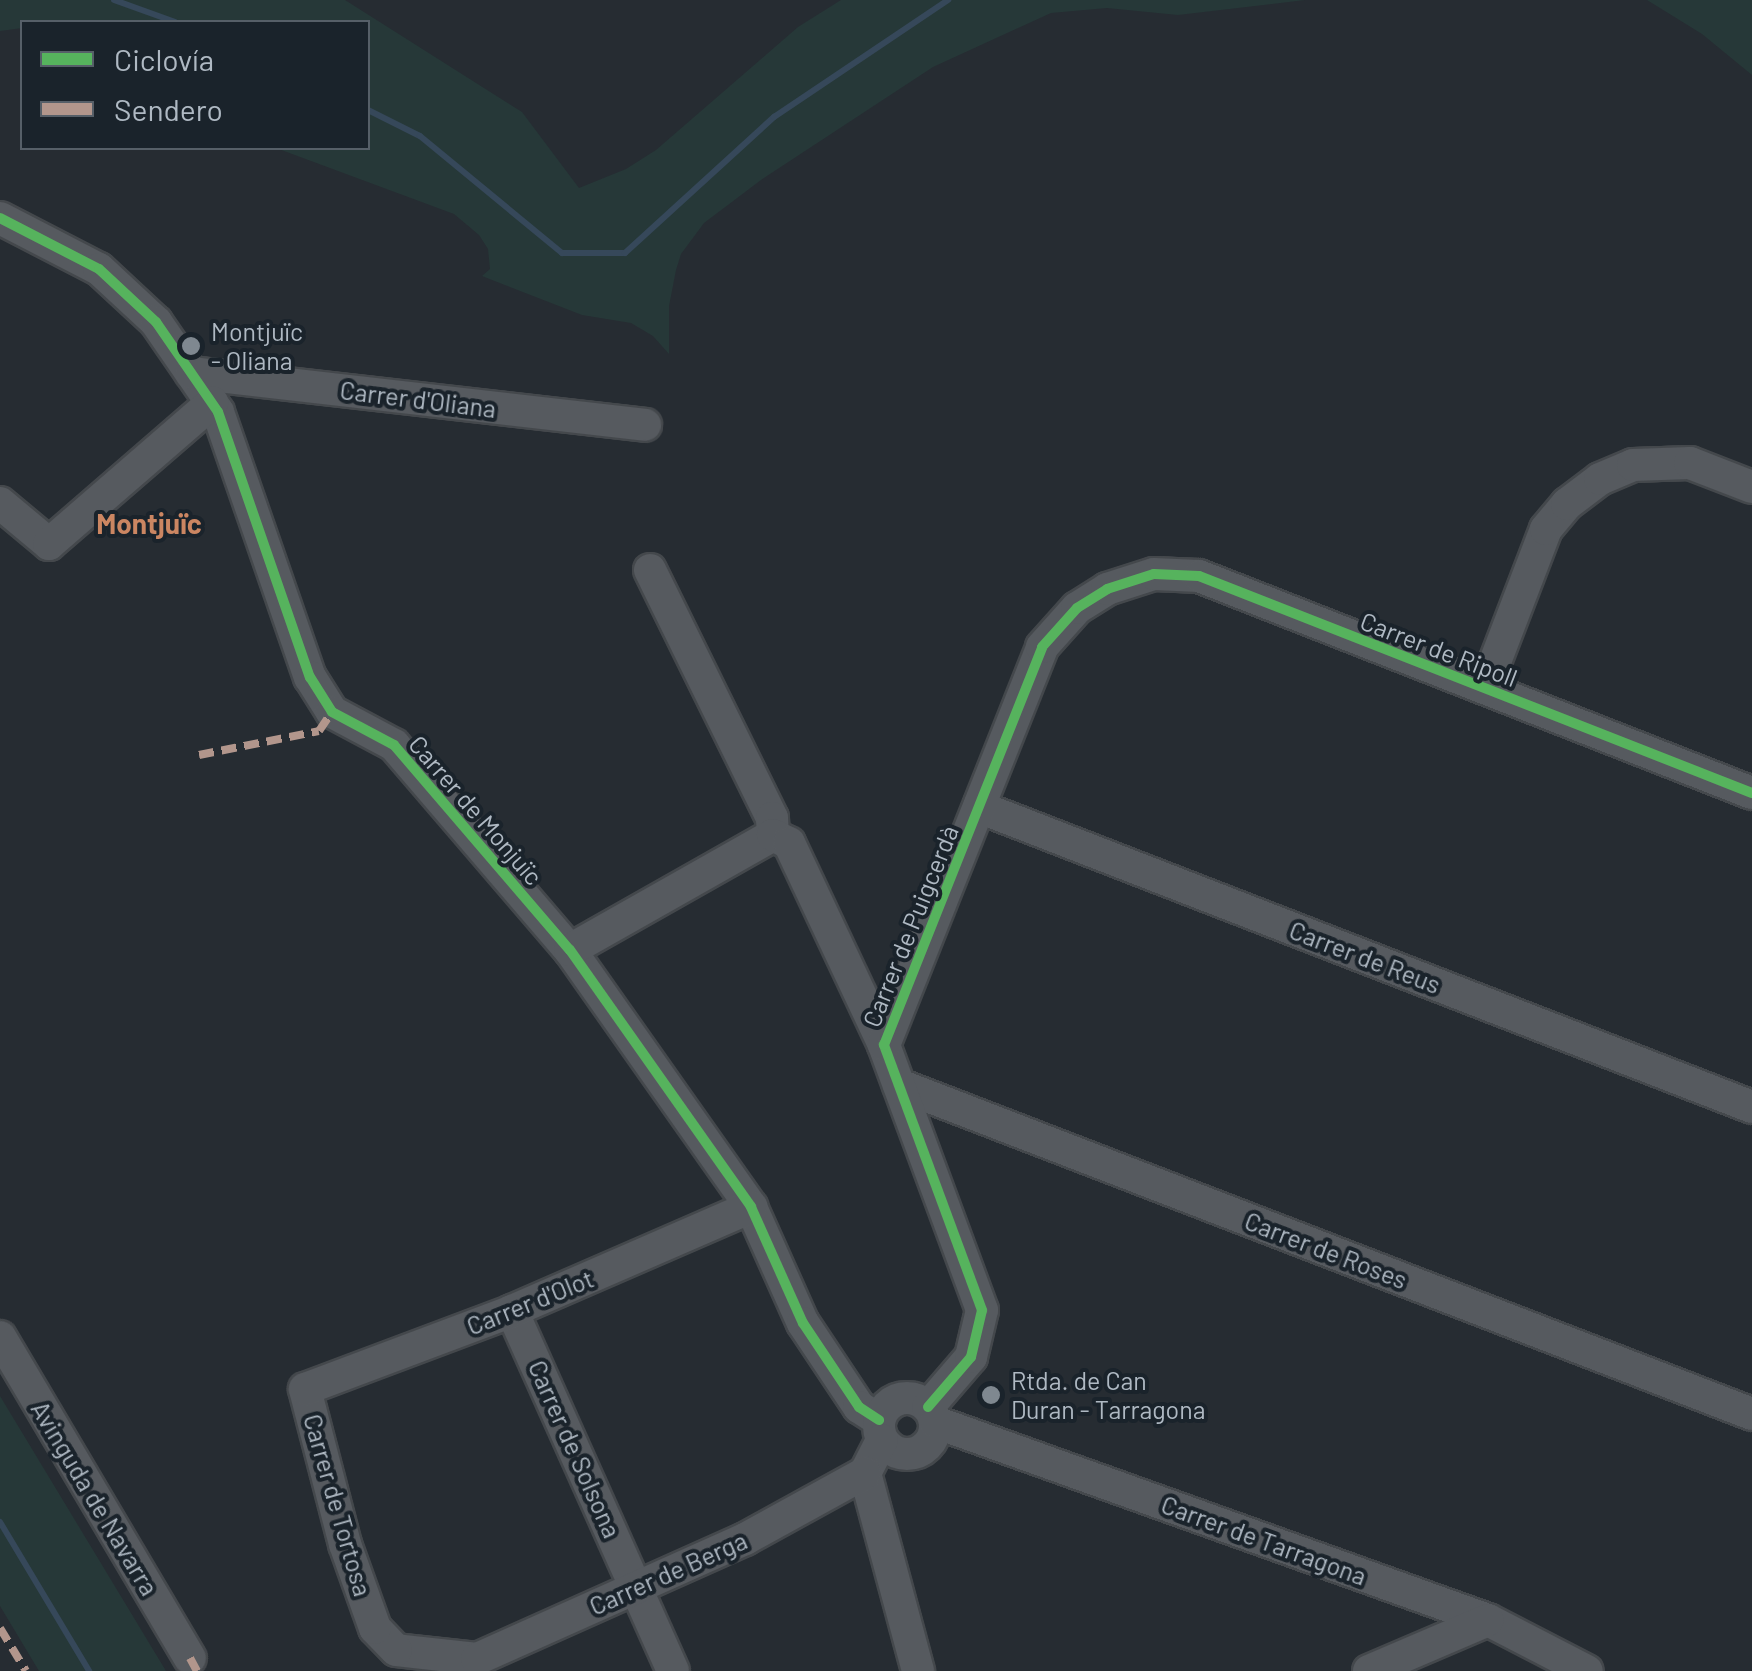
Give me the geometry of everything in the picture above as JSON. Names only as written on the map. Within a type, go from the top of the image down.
[{"type":"street","name":"Carrer de Monjuïc","points":[[0,218],[99,268],[156,322],[212,402],[310,676],[332,712],[394,745],[570,950],[751,1208],[803,1322],[859,1406],[880,1430]]},
{"type":"street","name":"Carrer d'Oliana","points":[[191,373],[646,425]]},
{"type":"street","points":[[0,504],[49,544],[212,402]]},
{"type":"street","points":[[1486,688],[1546,529],[1566,504],[1600,478],[1633,465],[1690,463],[1752,487]]},
{"type":"street","points":[[650,570],[772,818],[773,834]]},
{"type":"street","name":"Carrer de Ripoll","points":[[1108,590],[1154,574],[1200,576],[1752,793]]},
{"type":"street","name":"Carrer de Puigcerdà","points":[[932,1414],[971,1358],[982,1310],[884,1045],[1042,647],[1076,608],[1108,590]]},
{"type":"street","name":"Carrer de Reus","points":[[979,807],[1752,1107]]},
{"type":"street","points":[[570,950],[773,834]]},
{"type":"street","points":[[773,834],[789,843],[884,1045]]},
{"type":"street","name":"Carrer de Roses","points":[[899,1085],[1752,1414]]},
{"type":"street","name":"Carrer d'Olot","points":[[306,1389],[512,1310],[751,1208]]},
{"type":"street","name":"Carrer de Solsona","points":[[512,1310],[673,1671]]},
{"type":"street","name":"Avinguda de Navarra","points":[[0,1337],[190,1658]]},
{"type":"street","name":"Carrer de Tortosa","points":[[306,1389],[345,1544],[375,1628],[396,1650],[480,1665]]},
{"type":"street","points":[[880,1430],[901,1454],[920,1452],[933,1437],[932,1414],[910,1398],[898,1399],[880,1430],[866,1472],[918,1671]]},
{"type":"street","name":"Carrer de Tarragona","points":[[932,1414],[1488,1620],[1587,1671]]},
{"type":"street","name":"Carrer de Berga","points":[[480,1665],[637,1587],[745,1539],[866,1472]]},
{"type":"street","points":[[1370,1671],[1488,1620]]},
{"type":"shaded area","points":[[0,0],[345,0],[522,112],[579,188],[626,169],[656,150],[798,27],[841,0],[1305,0],[1178,15],[1107,8],[1051,13],[933,67],[761,180],[704,223],[681,254],[676,270],[669,306],[669,354],[653,336],[631,323],[582,315],[482,276],[490,269],[488,249],[479,235],[454,214],[281,150],[370,150],[370,20],[20,20],[20,28],[0,31]]},
{"type":"shaded area","points":[[1647,0],[1752,0],[1752,75],[1702,34]]},
{"type":"shaded area","points":[[0,1396],[166,1671],[39,1671],[0,1606]]},
{"type":"waterway","points":[[114,0],[169,20]]},
{"type":"waterway","points":[[370,111],[420,136],[562,253],[625,253],[774,117],[948,0]]},
{"type":"waterway","points":[[0,1522],[89,1671]]},
{"type":"marked path","points":[[199,755],[319,731],[332,712]]},
{"type":"marked path","points":[[0,1628],[26,1671]]},
{"type":"marked path","points":[[190,1658],[197,1671]]},
{"type":"cycle path","points":[[0,218],[99,269],[156,322],[218,412],[310,677],[332,712],[394,745],[570,950],[751,1207],[803,1323],[859,1407],[879,1420]]},
{"type":"cycle path","points":[[928,1407],[971,1357],[982,1310],[884,1045],[1042,647],[1077,608],[1107,589],[1154,574],[1199,576],[1752,793]]},
{"type":"place","name":"Montjuïc - Oliana","points":[[191,346]]},
{"type":"place","name":"Rtda. de Can Duran - Tarragona","points":[[991,1395]]},
{"type":"district","name":"Montjuïc","points":[[149,523]]}]
